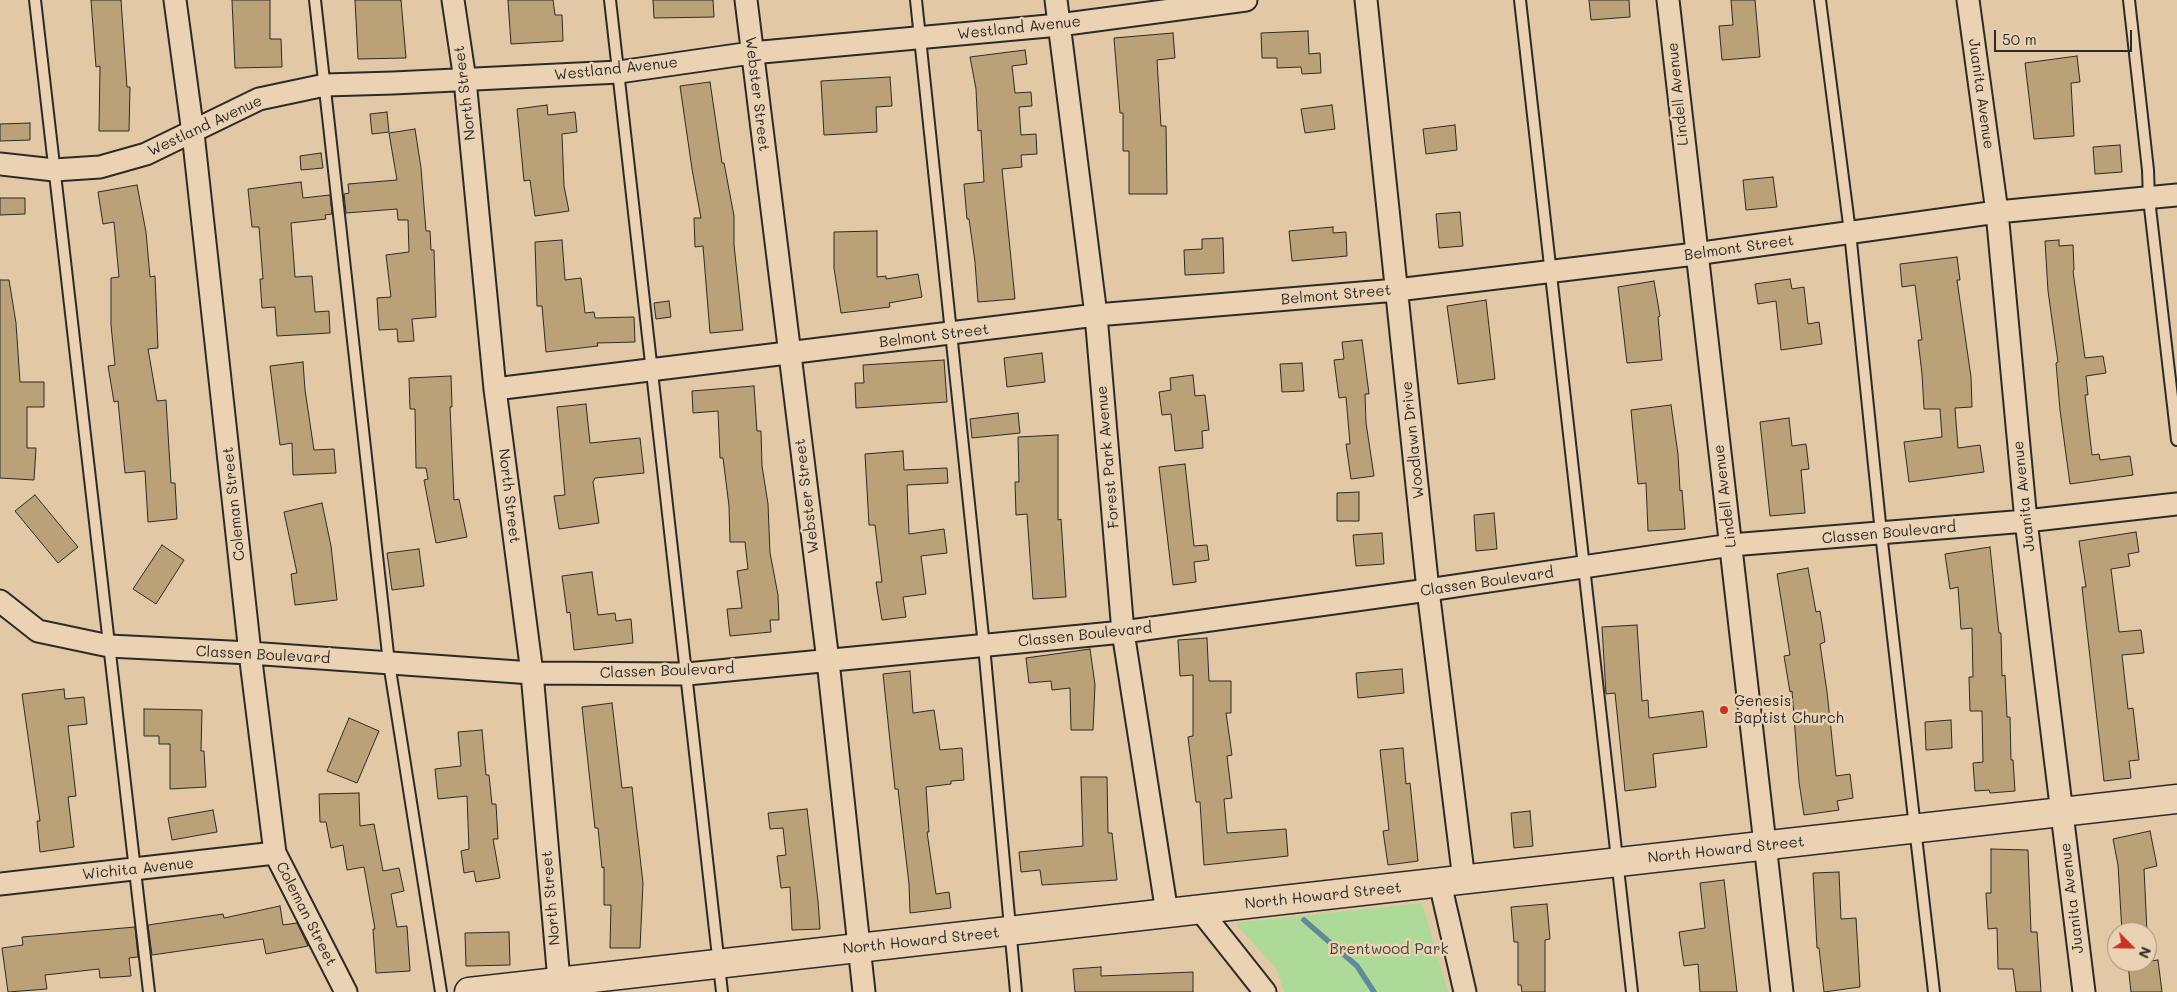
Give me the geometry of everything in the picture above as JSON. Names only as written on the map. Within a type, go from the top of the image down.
[{"type":"street","name":"Coleman Street","points":[[175,0],[193,132],[250,653],[275,853],[346,992]]},
{"type":"street","name":"North Street","points":[[453,0],[465,80],[495,389],[532,673],[559,987]]},
{"type":"street","name":"Webster Street","points":[[746,0],[751,53],[828,662],[864,992]]},
{"type":"street","name":"Forest Park Avenue","points":[[1056,0],[1096,315],[1123,632],[1167,913]]},
{"type":"street","name":"Westland Avenue","points":[[0,164],[54,170],[100,167],[146,154],[259,99],[325,85],[619,72],[751,53],[1059,25],[1246,0]]},
{"type":"street","name":"Woodlawn Drive","points":[[1366,0],[1428,590],[1452,881],[1466,992]]},
{"type":"street","name":"Lindell Avenue","points":[[1668,0],[1695,254],[1731,546],[1763,846],[1782,992]]},
{"type":"street","name":"Juanita Avenue","points":[[1968,0],[1997,212],[2026,521],[2084,992]]},
{"type":"street","name":"Belmont Street","points":[[495,389],[1096,315],[1397,290],[1695,254],[1997,212],[2149,200],[2177,195]]},
{"type":"street","name":"Classen Boulevard","points":[[0,601],[38,631],[109,646],[250,653],[532,673],[687,674],[828,662],[1123,632],[1731,546],[2026,521],[2177,504]]},
{"type":"street","name":"North Howard Street","points":[[469,992],[559,987],[719,964],[2177,800]]},
{"type":"street","name":"Wichita Avenue","points":[[0,884],[275,853]]},
{"type":"street","points":[[1200,910],[1266,992]]},
{"type":"lane","points":[[35,0],[149,992]]},
{"type":"lane","points":[[315,0],[389,663],[441,992]]},
{"type":"lane","points":[[610,0],[722,992]]},
{"type":"lane","points":[[916,0],[984,646],[1016,992]]},
{"type":"lane","points":[[1520,0],[1632,992]]},
{"type":"lane","points":[[1820,0],[1850,232],[1934,992]]},
{"type":"lane","points":[[2129,0],[2148,170],[2149,200],[2177,440]]},
{"type":"green space","name":"Brentwood Park","points":[[1422,903],[1448,992],[1284,992],[1276,968],[1235,923]]},
{"type":"building","points":[[91,0],[121,0],[127,87],[130,87],[129,131],[99,131],[100,66],[96,67]]},
{"type":"building","points":[[232,0],[270,0],[270,39],[281,39],[282,67],[235,68]]},
{"type":"building","points":[[355,0],[401,0],[406,58],[358,59]]},
{"type":"building","points":[[508,0],[553,0],[555,15],[562,15],[563,41],[511,44]]},
{"type":"building","points":[[653,0],[713,0],[714,17],[654,18]]},
{"type":"building","points":[[1589,0],[1629,0],[1630,17],[1591,20]]},
{"type":"building","points":[[1731,0],[1755,0],[1760,57],[1722,60],[1719,26],[1733,25]]},
{"type":"building","points":[[1308,31],[1309,54],[1320,53],[1321,73],[1302,74],[1301,67],[1277,68],[1277,58],[1262,58],[1261,33]]},
{"type":"building","points":[[1173,33],[1175,58],[1157,60],[1161,126],[1166,126],[1167,194],[1129,194],[1129,151],[1123,151],[1123,113],[1120,113],[1114,38]]},
{"type":"building","points":[[1025,50],[1027,64],[1012,66],[1015,93],[1031,92],[1032,106],[1019,107],[1021,135],[1036,134],[1037,154],[1021,155],[1022,167],[1002,169],[1015,299],[978,302],[975,262],[969,219],[967,219],[964,184],[984,182],[981,130],[978,131],[976,89],[970,57]]},
{"type":"building","points":[[2077,56],[2080,82],[2071,83],[2074,136],[2034,139],[2025,63]]},
{"type":"building","points":[[890,77],[892,106],[876,107],[877,132],[824,135],[821,81]]},
{"type":"building","points":[[710,82],[722,163],[724,163],[734,216],[734,245],[743,330],[710,333],[703,246],[695,247],[694,218],[701,218],[680,86]]},
{"type":"building","points":[[547,105],[548,115],[575,112],[577,132],[562,134],[564,186],[569,211],[535,216],[530,180],[524,181],[517,109]]},
{"type":"building","points":[[1332,105],[1335,129],[1305,133],[1301,109]]},
{"type":"building","points":[[387,112],[389,132],[372,134],[370,114]]},
{"type":"building","points":[[30,123],[30,140],[0,141],[0,124]]},
{"type":"building","points":[[1455,125],[1457,150],[1426,154],[1423,129]]},
{"type":"building","points":[[415,129],[421,168],[426,231],[430,231],[431,250],[434,250],[436,317],[412,319],[414,341],[398,342],[397,329],[379,330],[377,298],[391,297],[386,255],[409,252],[408,220],[398,220],[397,209],[346,213],[344,194],[349,193],[348,184],[397,180],[389,133]]},
{"type":"building","points":[[2120,145],[2122,172],[2095,174],[2093,147]]},
{"type":"building","points":[[321,153],[323,168],[301,170],[300,156]]},
{"type":"building","points":[[1773,177],[1777,207],[1746,210],[1743,180]]},
{"type":"building","points":[[301,182],[303,198],[330,195],[332,214],[325,215],[326,219],[291,223],[295,277],[312,276],[315,312],[329,311],[330,333],[277,336],[275,307],[262,308],[260,279],[263,279],[259,227],[252,227],[248,189]]},
{"type":"building","points":[[137,185],[146,232],[150,277],[155,276],[158,348],[148,349],[157,401],[166,400],[171,483],[175,483],[177,519],[148,522],[145,471],[125,473],[118,401],[114,402],[108,366],[115,365],[111,325],[111,278],[119,277],[114,222],[103,224],[98,192]]},
{"type":"building","points":[[0,198],[25,198],[25,214],[0,215]]},
{"type":"building","points":[[1460,212],[1463,246],[1439,248],[1436,214]]},
{"type":"building","points":[[1333,227],[1333,233],[1346,232],[1347,256],[1292,261],[1289,231]]},
{"type":"building","points":[[877,231],[877,277],[886,276],[886,279],[918,274],[922,297],[889,303],[890,307],[841,313],[834,268],[834,232]]},
{"type":"building","points":[[1223,238],[1224,273],[1185,275],[1184,250],[1202,249],[1202,239]]},
{"type":"building","points":[[562,240],[565,280],[581,278],[585,313],[594,312],[595,318],[634,317],[635,342],[597,343],[598,346],[546,352],[542,306],[537,306],[535,242]]},
{"type":"building","points":[[2059,240],[2059,246],[2073,245],[2073,271],[2085,358],[2103,356],[2106,373],[2086,376],[2088,395],[2085,395],[2092,455],[2099,454],[2100,460],[2130,456],[2133,475],[2070,484],[2060,410],[2056,363],[2058,362],[2048,291],[2045,241]]},
{"type":"building","points":[[1957,257],[1960,280],[1957,280],[1971,377],[1972,407],[1955,408],[1958,448],[1980,445],[1984,472],[1909,482],[1904,442],[1942,437],[1940,409],[1924,409],[1918,340],[1922,340],[1915,285],[1902,287],[1900,264]]},
{"type":"building","points":[[1790,279],[1792,289],[1804,287],[1808,324],[1819,322],[1822,344],[1781,350],[1776,301],[1758,304],[1755,284]]},
{"type":"building","points":[[0,280],[9,280],[16,323],[20,382],[44,382],[44,407],[27,407],[27,448],[36,448],[34,480],[0,478]]},
{"type":"building","points":[[1654,281],[1660,316],[1658,317],[1662,360],[1627,363],[1618,287]]},
{"type":"building","points":[[1486,300],[1495,379],[1458,384],[1447,306]]},
{"type":"building","points":[[669,301],[671,317],[656,319],[654,303]]},
{"type":"building","points":[[1362,340],[1369,394],[1365,394],[1366,423],[1374,476],[1351,479],[1346,444],[1350,444],[1346,397],[1339,398],[1334,360],[1344,359],[1342,342]]},
{"type":"building","points":[[1042,353],[1045,382],[1007,387],[1004,358]]},
{"type":"building","points":[[944,360],[947,402],[856,408],[855,383],[864,383],[863,365]]},
{"type":"building","points":[[303,362],[314,450],[334,449],[336,473],[293,475],[292,443],[280,445],[270,366]]},
{"type":"building","points":[[1302,363],[1304,391],[1282,392],[1280,364]]},
{"type":"building","points":[[1193,375],[1195,396],[1205,395],[1209,430],[1202,431],[1203,448],[1175,451],[1171,414],[1162,415],[1159,392],[1171,390],[1170,378]]},
{"type":"building","points":[[451,376],[452,407],[450,407],[454,500],[459,499],[467,537],[436,543],[424,480],[428,479],[426,468],[416,468],[415,409],[410,409],[409,378]]},
{"type":"building","points":[[754,386],[757,431],[761,431],[762,466],[768,504],[770,553],[778,595],[779,620],[770,620],[771,632],[730,636],[727,609],[742,608],[737,571],[748,569],[745,542],[730,542],[729,506],[723,458],[720,458],[718,411],[693,413],[692,391]]},
{"type":"building","points":[[586,404],[590,443],[640,438],[644,473],[595,478],[593,482],[599,523],[559,529],[554,496],[565,495],[557,407]]},
{"type":"building","points":[[1671,405],[1685,529],[1648,531],[1646,483],[1638,484],[1631,410]]},
{"type":"building","points":[[1018,413],[1020,433],[972,438],[970,419]]},
{"type":"building","points":[[1789,418],[1792,446],[1806,444],[1809,469],[1801,470],[1805,513],[1770,516],[1760,422]]},
{"type":"building","points":[[1058,435],[1058,520],[1061,519],[1066,597],[1033,599],[1027,514],[1016,515],[1015,482],[1019,482],[1018,437]]},
{"type":"building","points":[[903,451],[904,470],[947,468],[948,483],[907,485],[909,534],[944,529],[947,553],[921,556],[926,594],[903,597],[906,617],[882,620],[876,582],[882,582],[875,525],[869,525],[865,454]]},
{"type":"building","points":[[1185,464],[1194,546],[1207,545],[1209,560],[1194,562],[1196,582],[1173,585],[1159,467]]},
{"type":"building","points":[[1359,492],[1359,521],[1337,521],[1337,493]]},
{"type":"building","points":[[35,495],[78,547],[58,563],[15,511]]},
{"type":"building","points":[[322,503],[331,546],[337,600],[295,605],[291,574],[297,573],[284,512]]},
{"type":"building","points":[[1494,513],[1497,549],[1476,551],[1474,515]]},
{"type":"building","points":[[2136,532],[2139,552],[2128,554],[2130,566],[2111,569],[2119,632],[2141,630],[2144,653],[2122,655],[2128,709],[2133,708],[2139,760],[2129,761],[2131,778],[2104,781],[2082,587],[2086,587],[2079,541]]},
{"type":"building","points":[[1382,533],[1384,564],[1356,566],[1353,535]]},
{"type":"building","points":[[162,545],[184,560],[156,604],[133,589]]},
{"type":"building","points":[[1990,547],[1999,633],[2001,633],[2002,676],[2005,675],[2007,717],[2010,717],[2011,760],[2013,760],[2015,791],[1990,793],[1989,790],[1975,791],[1973,763],[1983,762],[1982,711],[1970,711],[1969,677],[1973,677],[1972,628],[1961,629],[1958,587],[1950,589],[1945,554]]},
{"type":"building","points":[[419,549],[424,586],[392,590],[387,553]]},
{"type":"building","points":[[1808,568],[1816,612],[1820,611],[1825,642],[1820,644],[1836,776],[1850,774],[1853,798],[1837,801],[1839,810],[1804,815],[1799,782],[1792,691],[1790,692],[1784,656],[1790,655],[1777,574]]},
{"type":"building","points":[[592,572],[598,615],[615,613],[616,621],[631,619],[633,643],[574,650],[570,612],[567,613],[562,576]]},
{"type":"building","points":[[1637,625],[1642,701],[1648,700],[1649,718],[1703,711],[1707,747],[1653,754],[1656,787],[1625,791],[1615,693],[1606,694],[1602,627]]},
{"type":"building","points":[[1207,638],[1209,681],[1231,681],[1231,713],[1226,713],[1232,755],[1227,756],[1232,798],[1224,799],[1227,833],[1286,829],[1288,856],[1204,865],[1200,802],[1196,802],[1188,737],[1193,736],[1193,675],[1180,676],[1178,640]]},
{"type":"building","points":[[1090,649],[1095,685],[1093,730],[1071,730],[1070,688],[1052,690],[1051,681],[1029,683],[1026,658]]},
{"type":"building","points":[[1402,669],[1404,693],[1358,698],[1356,673]]},
{"type":"building","points":[[910,671],[913,713],[934,710],[940,750],[962,748],[964,780],[951,781],[951,784],[926,787],[929,832],[927,832],[936,894],[949,892],[951,908],[910,913],[909,884],[898,789],[895,789],[883,674]]},
{"type":"building","points":[[64,689],[65,699],[84,697],[87,724],[68,726],[76,796],[68,797],[74,847],[40,852],[37,821],[40,821],[22,694]]},
{"type":"building","points":[[612,703],[622,788],[632,787],[643,883],[640,948],[610,948],[611,905],[604,905],[604,867],[602,868],[598,828],[595,828],[582,707]]},
{"type":"building","points":[[144,709],[202,710],[201,751],[204,751],[206,787],[170,789],[170,744],[159,744],[159,736],[144,736]]},
{"type":"building","points":[[349,718],[379,731],[357,783],[327,771]]},
{"type":"building","points":[[1951,720],[1952,748],[1926,750],[1925,722]]},
{"type":"building","points":[[482,730],[486,775],[489,775],[492,804],[496,804],[498,839],[493,839],[500,878],[476,882],[474,871],[464,873],[461,851],[469,849],[467,796],[438,799],[435,769],[461,766],[458,732]]},
{"type":"building","points":[[1403,748],[1406,784],[1410,783],[1418,861],[1388,865],[1383,831],[1389,830],[1380,750]]},
{"type":"building","points":[[1081,777],[1107,777],[1108,833],[1112,833],[1117,880],[1042,885],[1040,870],[1021,872],[1019,852],[1083,846]]},
{"type":"building","points":[[359,793],[360,826],[374,824],[383,871],[399,868],[404,891],[391,894],[397,927],[407,926],[410,971],[376,973],[373,929],[375,929],[364,867],[347,870],[343,845],[331,848],[326,822],[320,822],[319,794]]},
{"type":"building","points":[[807,809],[820,929],[792,930],[790,887],[781,888],[777,856],[786,855],[783,828],[770,829],[768,813]]},
{"type":"building","points":[[213,810],[217,832],[172,840],[168,818]]},
{"type":"building","points":[[1530,811],[1533,846],[1514,848],[1511,813]]},
{"type":"building","points":[[2150,831],[2157,866],[2144,869],[2147,922],[2121,922],[2118,865],[2113,839]]},
{"type":"building","points":[[1991,849],[2028,850],[2031,932],[2037,932],[2041,992],[2016,992],[2013,969],[1998,969],[1997,928],[1988,929],[1986,893],[1991,893]]},
{"type":"building","points":[[1839,872],[1841,919],[1856,918],[1860,987],[1824,992],[1819,948],[1817,948],[1813,873]]},
{"type":"building","points":[[1724,880],[1737,992],[1700,992],[1698,964],[1684,966],[1679,932],[1705,928],[1700,883]]},
{"type":"building","points":[[1547,904],[1550,939],[1545,940],[1545,992],[1522,992],[1521,985],[1518,985],[1518,942],[1514,942],[1511,907]]},
{"type":"building","points":[[280,906],[283,925],[297,923],[308,946],[266,954],[263,939],[152,955],[148,925],[223,914],[224,918]]},
{"type":"building","points":[[135,927],[138,957],[129,958],[131,976],[100,978],[99,969],[45,975],[47,989],[8,992],[2,948],[23,945],[22,937]]},
{"type":"building","points":[[509,932],[510,965],[466,966],[465,933]]},
{"type":"building","points":[[2157,960],[2162,992],[2131,992],[2129,972],[2157,972]]},
{"type":"building","points":[[1101,967],[1101,976],[1193,972],[1193,992],[1075,992],[1073,969]]},
{"type":"waterway","points":[[1304,920],[1357,966],[1374,992]]},
{"type":"place","name":"Genesis Baptist Church","points":[[1724,710]]}]
